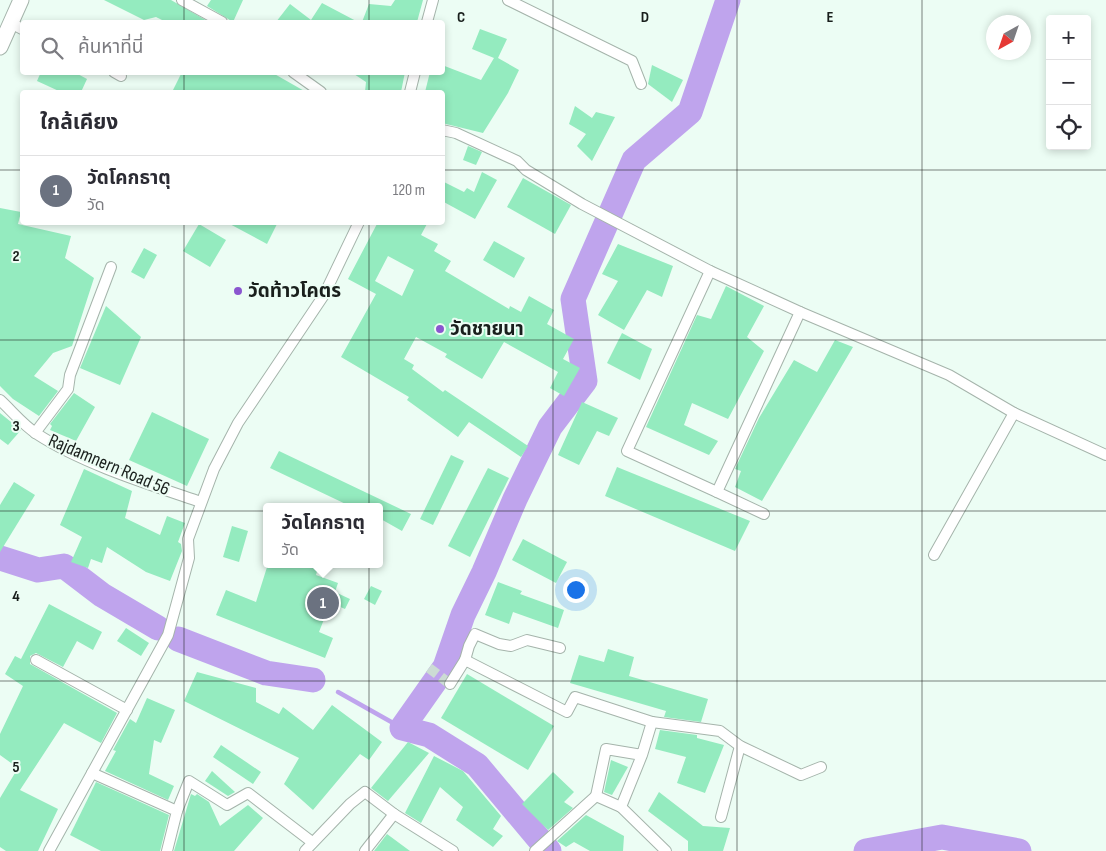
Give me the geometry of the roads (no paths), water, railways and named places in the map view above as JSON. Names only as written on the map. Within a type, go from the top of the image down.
[{"type":"main road","points":[[0,47],[17,26],[21,0]]},
{"type":"street","points":[[182,0],[218,20]]},
{"type":"street","points":[[428,20],[433,0]]},
{"type":"street","points":[[508,0],[632,62],[641,84]]},
{"type":"street","points":[[297,75],[318,90]]},
{"type":"street","points":[[410,90],[414,75]]},
{"type":"street","points":[[445,131],[456,133],[518,161],[526,170],[582,204],[710,271],[800,312],[950,375],[1014,413],[1106,455]]},
{"type":"street","points":[[49,851],[168,635],[185,575],[188,558],[188,539],[214,469],[238,423],[324,295],[358,225]]},
{"type":"street","points":[[36,433],[68,389],[70,375],[112,267]]},
{"type":"street","points":[[710,271],[627,450],[764,514]]},
{"type":"street","points":[[717,492],[800,312]]},
{"type":"street","name":"Rajdamnern Road 56","points":[[0,400],[36,433],[67,451],[150,485],[201,502]]},
{"type":"street","points":[[934,554],[1014,413]]},
{"type":"street","points":[[450,684],[465,660],[475,634],[498,644],[511,646],[527,640],[560,648]]},
{"type":"street","points":[[36,660],[127,710]]},
{"type":"street","points":[[465,660],[567,712],[575,697],[652,722],[720,731],[740,746],[801,775],[821,767]]},
{"type":"street","points":[[621,807],[642,755],[652,722]]},
{"type":"street","points":[[721,817],[740,746]]},
{"type":"street","points":[[538,849],[596,796],[606,749],[642,755]]},
{"type":"street","points":[[92,773],[177,811]]},
{"type":"street","points":[[167,851],[177,811],[189,781],[228,806],[248,793],[312,842]]},
{"type":"street","points":[[305,851],[312,842],[365,792],[394,814],[453,851]]},
{"type":"street","points":[[596,796],[621,807],[666,851]]},
{"type":"street","points":[[365,851],[394,814]]},
{"type":"waterway","points":[[549,851],[477,765],[429,735],[402,728],[445,667],[463,615],[484,572],[515,499],[550,427],[585,381],[573,299],[634,160],[690,112],[728,0]]},
{"type":"waterway","points":[[0,558],[38,570],[64,566],[102,595],[158,628]]},
{"type":"waterway","points":[[178,639],[266,673],[313,680]]},
{"type":"waterway","points":[[338,692],[402,728]]},
{"type":"waterway","points":[[866,851],[942,837],[1019,851]]},
{"type":"tunnel","points":[[429,668],[450,684]]},
{"type":"place","name":"วัดท้าวโคตร","points":[[238,291]]},
{"type":"place","name":"วัดชายนา","points":[[440,329]]},
{"type":"place","name":"วัดโคกธาตุ","points":[[323,603]]}]
